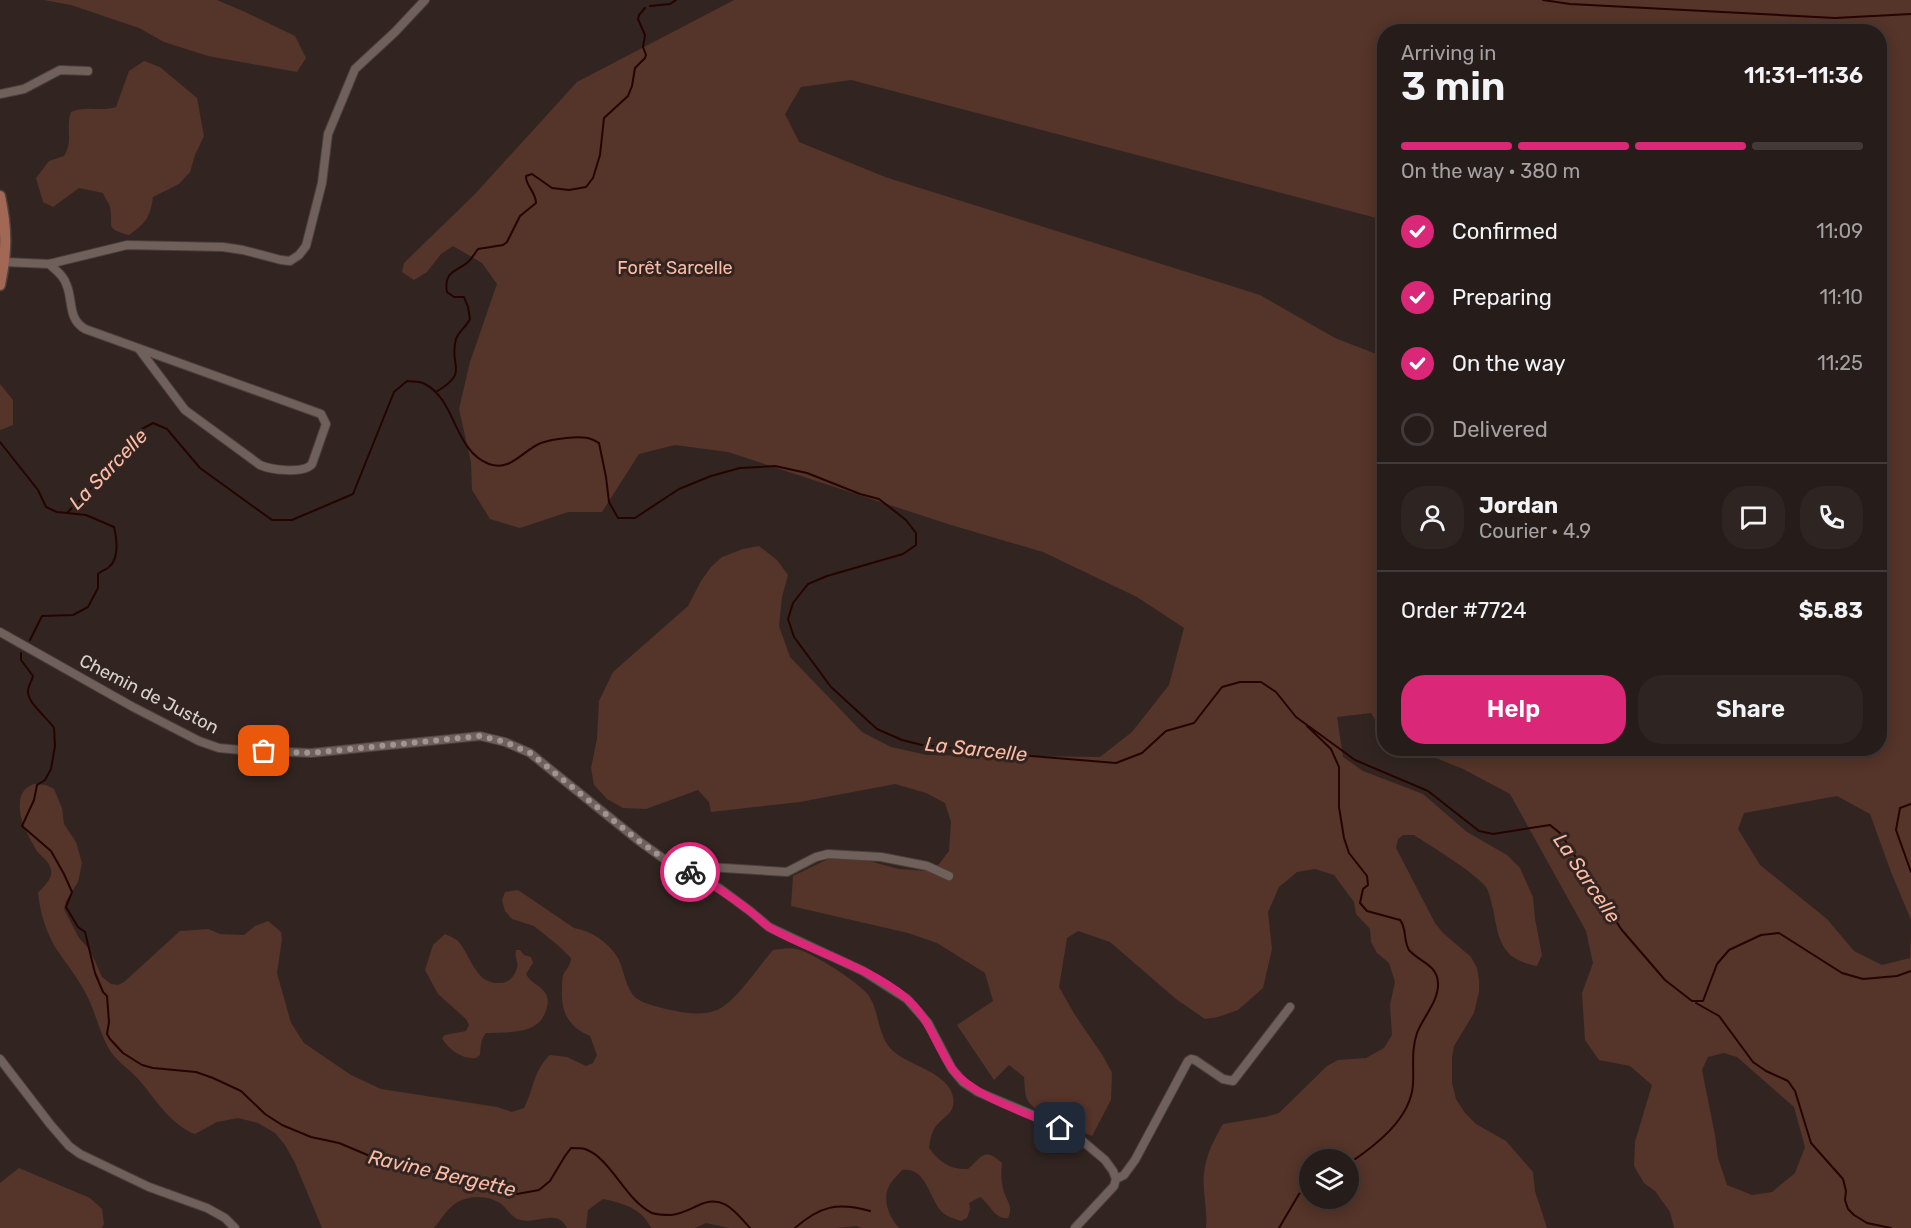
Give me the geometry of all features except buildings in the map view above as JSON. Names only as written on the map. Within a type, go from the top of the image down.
[{"type":"main road","points":[[0,196],[7,238],[0,285]]},
{"type":"street","points":[[5,262],[49,264],[127,245],[223,248],[243,250],[290,261],[306,246],[322,183],[328,134],[355,69],[425,0]]},
{"type":"street","points":[[0,94],[24,89],[60,70],[88,71]]},
{"type":"street","points":[[49,264],[65,282],[73,315],[78,324],[87,330],[318,411],[324,416],[326,424],[310,468],[302,470],[268,468],[260,465],[185,410],[139,349]]},
{"type":"street","name":"Chemin de Juston","points":[[0,632],[132,707],[219,748],[311,753],[480,736],[505,742],[530,753],[664,859],[719,888],[769,927],[885,983],[907,999],[928,1023],[952,1069],[963,1082],[978,1092],[1079,1138],[1105,1160],[1116,1179]]},
{"type":"street","points":[[690,872],[708,867],[787,872],[816,857],[828,854],[881,857],[927,866],[949,876]]},
{"type":"street","points":[[1075,1228],[1135,1160],[1188,1061],[1195,1060],[1223,1079],[1233,1080],[1290,1007]]},
{"type":"street","points":[[0,1059],[50,1124],[69,1146],[80,1154],[149,1187],[207,1208],[225,1218],[235,1228]]},
{"type":"green space","points":[[44,0],[217,0],[295,36],[306,58],[297,72],[208,56],[164,42],[139,28],[71,5]]},
{"type":"green space","name":"Forêt Sarcelle","points":[[734,0],[1911,0],[1911,920],[1870,814],[1837,796],[1744,813],[1738,829],[1760,865],[1827,919],[1854,951],[1882,965],[1910,958],[1911,935],[1911,1228],[1674,1228],[1670,1212],[1655,1191],[1644,1183],[1634,1166],[1635,1142],[1652,1085],[1630,1066],[1599,1060],[1585,1040],[1582,993],[1593,963],[1586,931],[1510,794],[1463,769],[1431,756],[1887,756],[1887,24],[1377,24],[1377,218],[851,80],[801,87],[785,114],[799,142],[885,177],[1260,295],[1335,338],[1377,354],[1377,723],[1371,713],[1337,717],[1343,757],[1363,771],[1423,794],[1467,832],[1507,855],[1520,868],[1533,897],[1542,955],[1537,966],[1516,959],[1504,947],[1497,930],[1488,892],[1480,881],[1414,835],[1403,835],[1398,839],[1396,848],[1435,923],[1471,957],[1477,968],[1479,992],[1474,1013],[1454,1046],[1452,1058],[1452,1083],[1456,1099],[1476,1124],[1506,1141],[1533,1172],[1535,1191],[1547,1228],[1206,1228],[1204,1181],[1206,1161],[1223,1124],[1279,1113],[1327,1066],[1338,1060],[1366,1058],[1384,1048],[1392,1035],[1390,1005],[1395,982],[1389,963],[1377,953],[1371,942],[1370,929],[1356,914],[1354,902],[1334,875],[1315,869],[1297,872],[1279,887],[1268,912],[1272,949],[1263,988],[1238,1010],[1218,1017],[1205,1019],[1176,999],[1110,942],[1078,931],[1067,938],[1059,987],[1112,1073],[1111,1100],[1092,1136],[1057,1121],[1032,1106],[1026,1095],[1024,1077],[1009,1065],[994,1080],[957,1025],[993,1001],[985,973],[937,943],[908,933],[791,906],[793,876],[828,859],[865,860],[899,869],[928,871],[939,864],[949,851],[951,822],[945,803],[926,793],[895,784],[800,802],[711,812],[709,802],[698,790],[646,809],[623,808],[607,799],[594,785],[591,768],[597,739],[599,701],[613,672],[688,606],[711,567],[722,557],[743,549],[759,546],[777,560],[788,575],[782,597],[779,626],[790,657],[862,732],[891,747],[927,755],[1100,757],[1132,732],[1169,685],[1184,628],[1137,597],[1043,552],[951,525],[728,452],[675,445],[639,454],[602,512],[568,512],[520,528],[490,519],[472,490],[471,462],[459,409],[470,362],[497,284],[482,263],[453,246],[441,254],[427,272],[414,280],[402,272],[404,263],[475,194],[577,82]],"holes":[[[1724,1053],[1737,1057],[1794,1107],[1805,1147],[1795,1173],[1772,1192],[1752,1195],[1727,1185],[1718,1158],[1702,1070],[1708,1057]]]},
{"type":"green space","points":[[144,61],[160,67],[197,98],[204,136],[190,172],[179,184],[153,197],[146,219],[129,235],[116,230],[111,225],[110,207],[103,193],[79,188],[53,207],[43,202],[36,178],[49,161],[64,156],[69,139],[71,112],[116,107],[129,71]]},
{"type":"green space","points":[[0,384],[13,400],[13,425],[0,430]]},
{"type":"green space","points":[[34,784],[46,785],[54,789],[62,808],[64,824],[76,842],[82,863],[78,882],[66,901],[64,909],[79,938],[89,949],[102,977],[111,984],[118,985],[124,982],[180,931],[208,929],[220,934],[244,935],[255,926],[268,921],[281,932],[277,973],[291,1023],[304,1043],[351,1075],[381,1089],[497,1107],[512,1112],[524,1108],[540,1067],[550,1055],[567,1057],[586,1066],[593,1063],[597,1055],[590,1036],[572,1024],[563,1006],[563,975],[571,958],[534,926],[512,919],[505,911],[502,900],[505,892],[518,890],[574,928],[599,938],[618,958],[633,995],[645,1003],[675,1011],[697,1013],[717,1010],[739,992],[773,950],[790,948],[803,951],[857,984],[873,1003],[881,1031],[893,1051],[936,1076],[950,1089],[953,1107],[934,1129],[929,1148],[941,1161],[956,1168],[968,1169],[980,1157],[987,1154],[996,1158],[1002,1163],[1002,1186],[1010,1207],[1010,1214],[1008,1218],[1000,1217],[980,1197],[969,1203],[967,1218],[961,1221],[949,1217],[938,1207],[927,1185],[917,1173],[902,1170],[890,1184],[886,1197],[892,1219],[899,1228],[861,1228],[857,1226],[729,1228],[706,1223],[695,1228],[651,1228],[637,1211],[603,1199],[588,1210],[586,1228],[567,1228],[563,1222],[553,1218],[527,1221],[518,1219],[500,1203],[488,1198],[476,1197],[457,1202],[434,1228],[322,1228],[295,1163],[275,1133],[258,1123],[238,1118],[217,1122],[195,1134],[186,1130],[171,1118],[140,1081],[111,1052],[86,993],[53,943],[42,915],[38,893],[49,880],[51,870],[26,831],[20,808],[23,792]]},
{"type":"green space","points":[[445,934],[458,941],[474,968],[485,979],[492,982],[503,983],[513,977],[517,966],[516,950],[531,957],[533,963],[526,974],[544,991],[548,999],[547,1008],[541,1020],[528,1029],[520,1031],[486,1033],[480,1055],[476,1058],[466,1057],[452,1050],[442,1038],[445,1035],[466,1031],[469,1025],[466,1019],[438,994],[425,970],[433,945]]},
{"type":"green space","points":[[19,1168],[90,1198],[102,1209],[104,1224],[102,1228],[0,1228],[0,1183]]},
{"type":"waterway","points":[[650,6],[670,4],[676,0]]},
{"type":"waterway","points":[[1543,0],[1570,4],[1835,18],[1911,14]]},
{"type":"waterway","points":[[436,392],[447,385],[456,373],[454,356],[456,339],[470,319],[464,297],[454,297],[447,292],[446,285],[449,275],[465,265],[478,249],[503,245],[507,242],[520,216],[536,203],[526,176],[532,174],[552,188],[569,190],[586,187],[593,178],[600,155],[604,118],[628,96],[635,68],[646,55],[643,47],[645,35],[638,19],[645,8]]},
{"type":"waterway","name":"La Sarcelle","points":[[0,442],[38,490],[46,507],[67,513],[108,471],[140,430],[153,423],[167,429],[200,468],[272,520],[292,520],[353,494],[394,392],[407,381],[423,383],[435,391],[469,448],[477,457],[489,464],[497,466],[510,463],[534,446],[552,440],[581,437],[599,443],[609,502],[618,518],[635,518],[679,489],[711,476],[740,468],[775,466],[807,473],[879,499],[906,520],[916,533],[916,545],[903,554],[827,576],[808,584],[793,603],[788,619],[794,637],[831,687],[877,729],[902,740],[922,745],[1116,763],[1142,753],[1166,731],[1194,723],[1222,687],[1240,682],[1261,682],[1276,692],[1296,717],[1355,760],[1428,791],[1479,831],[1493,834],[1550,825],[1561,834],[1621,929],[1665,980],[1692,1001],[1703,1001],[1717,964],[1729,950],[1761,935],[1779,933],[1842,973],[1863,979],[1897,976],[1911,971]]},
{"type":"waterway","name":"Ravine Bergette","points":[[30,640],[42,616],[73,615],[88,607],[98,588],[98,574],[109,567],[115,558],[114,527],[86,515],[67,513]]},
{"type":"waterway","name":"Ravine Bergette","points":[[21,653],[21,660],[33,676],[28,689],[29,696],[54,728],[55,746],[51,769],[45,780],[37,785],[34,800],[22,826],[51,851],[64,874],[72,892],[66,907],[78,927],[85,932],[95,973],[107,996],[109,1022],[107,1034],[123,1053],[142,1065],[196,1072],[213,1078],[241,1091],[265,1114],[282,1125],[311,1137],[339,1143],[389,1164],[422,1171],[463,1174],[506,1192],[517,1194],[539,1190],[550,1181],[571,1148],[583,1149],[603,1161],[634,1199],[652,1213],[675,1214],[714,1201],[727,1205],[750,1228]]},
{"type":"waterway","points":[[1307,726],[1331,749],[1339,767],[1339,807],[1344,838],[1349,853],[1367,876],[1368,885],[1363,889],[1360,903],[1367,911],[1400,920],[1404,927],[1409,950],[1431,967],[1438,983],[1436,996],[1415,1039],[1413,1084],[1406,1109],[1390,1130],[1359,1156]]},
{"type":"waterway","name":"La Sarcelle","points":[[1911,804],[1900,808],[1896,830],[1911,872]]},
{"type":"waterway","points":[[1696,1003],[1719,1016],[1753,1062],[1788,1081],[1795,1091],[1811,1143],[1843,1179],[1848,1209],[1867,1223],[1891,1228]]},
{"type":"waterway","points":[[1279,1228],[1299,1194]]},
{"type":"waterway","name":"Ravine Bergette","points":[[795,1228],[813,1215],[830,1208],[848,1207],[870,1211]]},
{"type":"way so far","points":[[264,751],[311,753],[480,736],[505,742],[530,753],[639,841],[664,859],[690,872]]},
{"type":"route","points":[[690,872],[719,888],[769,927],[885,983],[907,999],[928,1023],[952,1069],[963,1082],[978,1092],[1060,1128]]}]
